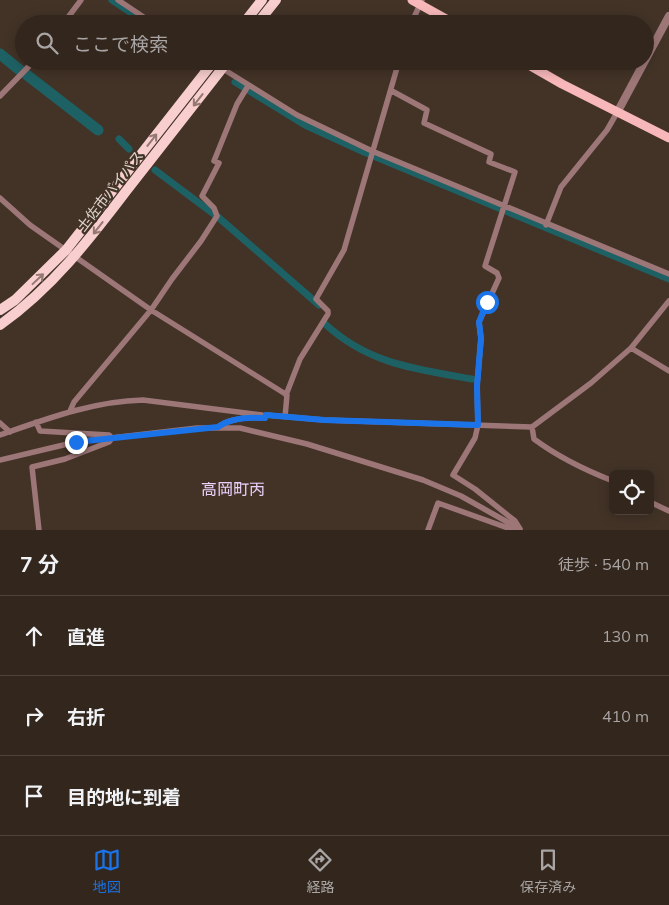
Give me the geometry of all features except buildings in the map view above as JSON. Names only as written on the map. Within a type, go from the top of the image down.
[{"type":"highway","points":[[250,15],[262,0]]},
{"type":"highway","points":[[264,15],[276,0]]},
{"type":"highway","name":"土佐市バイパス","points":[[0,310],[15,300],[66,250],[212,70]]},
{"type":"highway","name":"土佐市バイパス","points":[[0,325],[24,308],[76,256],[213,70]]},
{"type":"main road","points":[[418,2],[440,15]]},
{"type":"main road","points":[[538,70],[669,138]]},
{"type":"street","points":[[70,15],[81,0]]},
{"type":"street","points":[[118,0],[140,15]]},
{"type":"street","points":[[414,15],[418,2]]},
{"type":"street","points":[[654,44],[669,16]]},
{"type":"street","points":[[0,96],[25,70]]},
{"type":"street","points":[[226,70],[246,88],[371,153],[669,274]]},
{"type":"street","points":[[285,417],[286,395],[300,359],[328,314],[328,311],[316,299],[344,250],[371,153],[392,91],[396,70]]},
{"type":"street","points":[[546,225],[561,187],[607,130],[640,70]]},
{"type":"street","points":[[70,411],[87,386],[151,310],[217,216],[214,208],[202,196],[203,191],[219,164],[214,161],[246,88]]},
{"type":"street","points":[[392,91],[427,110],[424,123],[491,154],[489,162],[515,172],[485,266],[497,273],[498,278],[479,322],[481,338],[477,386],[478,425],[475,438],[452,475],[475,489],[516,522],[520,529]]},
{"type":"street","points":[[0,198],[30,225],[151,310],[286,395]]},
{"type":"street","points":[[0,435],[70,411],[127,400],[143,400],[285,417],[532,428],[583,389],[631,348],[669,301]]},
{"type":"street","points":[[631,348],[669,371]]},
{"type":"street","points":[[218,427],[247,417],[265,418],[266,415]]},
{"type":"street","points":[[36,422],[40,431],[109,435],[112,438]]},
{"type":"street","points":[[0,423],[10,432]]},
{"type":"street","points":[[0,460],[76,442],[218,427],[240,428],[278,436],[373,463],[461,496],[520,529]]},
{"type":"street","points":[[532,428],[534,439],[550,450],[588,472],[609,480]]},
{"type":"street","points":[[39,530],[32,467],[65,459],[109,442],[112,438]]},
{"type":"street","points":[[428,530],[438,503],[508,528],[520,529]]},
{"type":"street","points":[[654,504],[669,510]]},
{"type":"waterway","points":[[112,0],[134,15]]},
{"type":"waterway","points":[[0,54],[15,66]]},
{"type":"waterway","points":[[27,75],[98,130]]},
{"type":"waterway","points":[[235,82],[305,125],[364,152],[669,279]]},
{"type":"waterway","points":[[119,139],[129,149]]},
{"type":"waterway","points":[[155,170],[215,215]]},
{"type":"waterway","points":[[218,217],[319,305]]},
{"type":"waterway","points":[[324,323],[358,348],[393,363],[472,379]]},
{"type":"district","name":"高岡町丙","points":[[233,489]]},
{"type":"route","points":[[76,442],[218,427],[247,417],[265,418],[266,415],[324,420],[478,425],[477,386],[481,338],[479,322],[487,302]]}]
